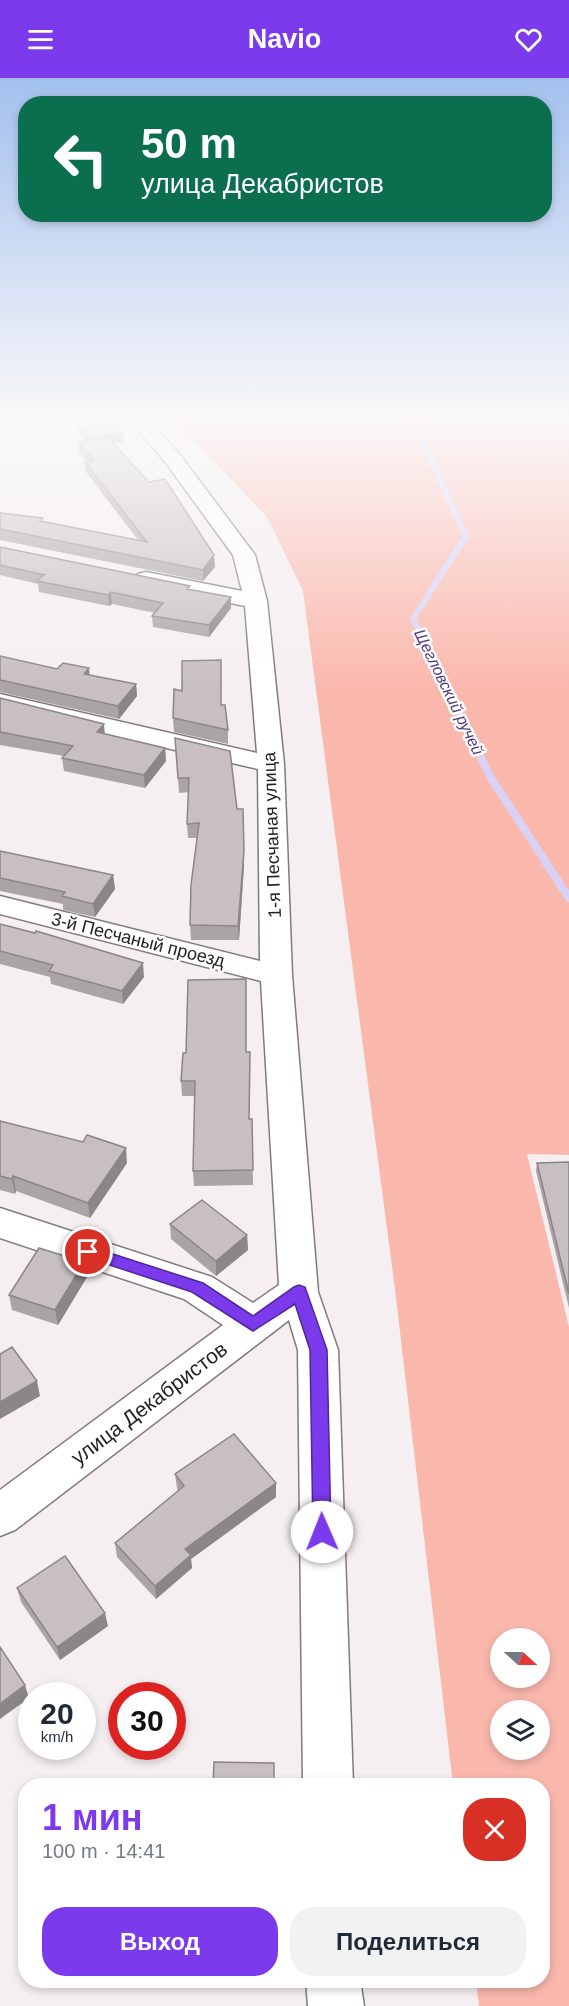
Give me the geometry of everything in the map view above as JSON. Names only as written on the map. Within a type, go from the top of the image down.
[{"type":"street","name":"1-я Песчаная улица","points":[[208,507],[244,555],[256,601],[270,764],[276,975],[299,1292],[318,1350],[328,1778]]},
{"type":"street","points":[[128,575],[256,601]]},
{"type":"street","points":[[0,702],[270,764]]},
{"type":"street","name":"3-й Песчаный проезд","points":[[0,905],[276,975]]},
{"type":"street","points":[[0,1223],[198,1288],[253,1324]]},
{"type":"street","name":"улица Декабристов","points":[[0,1516],[253,1324],[299,1292]]},
{"type":"street","points":[[334,1988],[336,2006]]},
{"type":"shaded area","points":[[257,507],[569,507],[569,1155],[527,1154],[569,1327],[569,2006],[479,2006],[477,1988],[550,1988],[550,1778],[452,1778],[395,1289],[303,591],[267,517]]},
{"type":"building","points":[[120,507],[183,507],[214,555],[203,570],[0,529],[0,513],[43,518],[40,521],[147,542]]},
{"type":"building","points":[[0,547],[190,586],[187,589],[231,597],[209,625],[152,616],[163,603],[111,592],[108,595],[37,581],[44,575],[0,565]]},
{"type":"building","points":[[0,656],[57,669],[63,663],[89,668],[84,674],[136,684],[118,706],[0,680]]},
{"type":"building","points":[[221,660],[221,705],[225,705],[228,730],[173,718],[174,689],[182,691],[182,661]]},
{"type":"building","points":[[0,698],[104,724],[97,732],[165,748],[144,775],[62,758],[73,746],[0,732]]},
{"type":"building","points":[[175,738],[230,751],[237,809],[243,809],[244,851],[238,926],[190,925],[191,885],[199,823],[187,824],[189,778],[178,778]]},
{"type":"building","points":[[0,851],[113,875],[93,904],[62,896],[65,892],[0,878]]},
{"type":"building","points":[[0,924],[35,933],[36,931],[143,963],[122,991],[49,971],[53,965],[0,951]]},
{"type":"building","points":[[246,979],[246,1052],[250,1052],[249,1119],[252,1119],[253,1170],[193,1171],[195,1081],[181,1081],[183,1053],[186,1053],[188,980]]},
{"type":"building","points":[[0,1121],[83,1142],[87,1135],[126,1148],[88,1203],[13,1176],[12,1179],[0,1176]]},
{"type":"building","points":[[569,1162],[569,1294],[537,1163]]},
{"type":"building","points":[[202,1200],[247,1235],[216,1261],[170,1224]]},
{"type":"building","points":[[39,1248],[84,1262],[55,1310],[9,1295]]},
{"type":"building","points":[[12,1347],[37,1381],[0,1402],[0,1354]]},
{"type":"building","points":[[234,1434],[276,1483],[185,1549],[191,1555],[155,1586],[115,1543],[184,1486],[175,1474]]},
{"type":"building","points":[[65,1556],[105,1613],[57,1647],[17,1588]]},
{"type":"building","points":[[0,1647],[23,1682],[18,1682],[18,1690],[0,1704]]},
{"type":"building","points":[[214,1762],[274,1763],[274,1778],[213,1778]]},
{"type":"waterway","name":"Щегловский ручей","points":[[439,672],[413,619],[466,536],[453,507]]},
{"type":"waterway","name":"Щегловский ручей","points":[[438,670],[491,778],[569,898]]},
{"type":"route","points":[[88,1252],[198,1288],[253,1324],[299,1292],[318,1350],[322,1532]]}]
